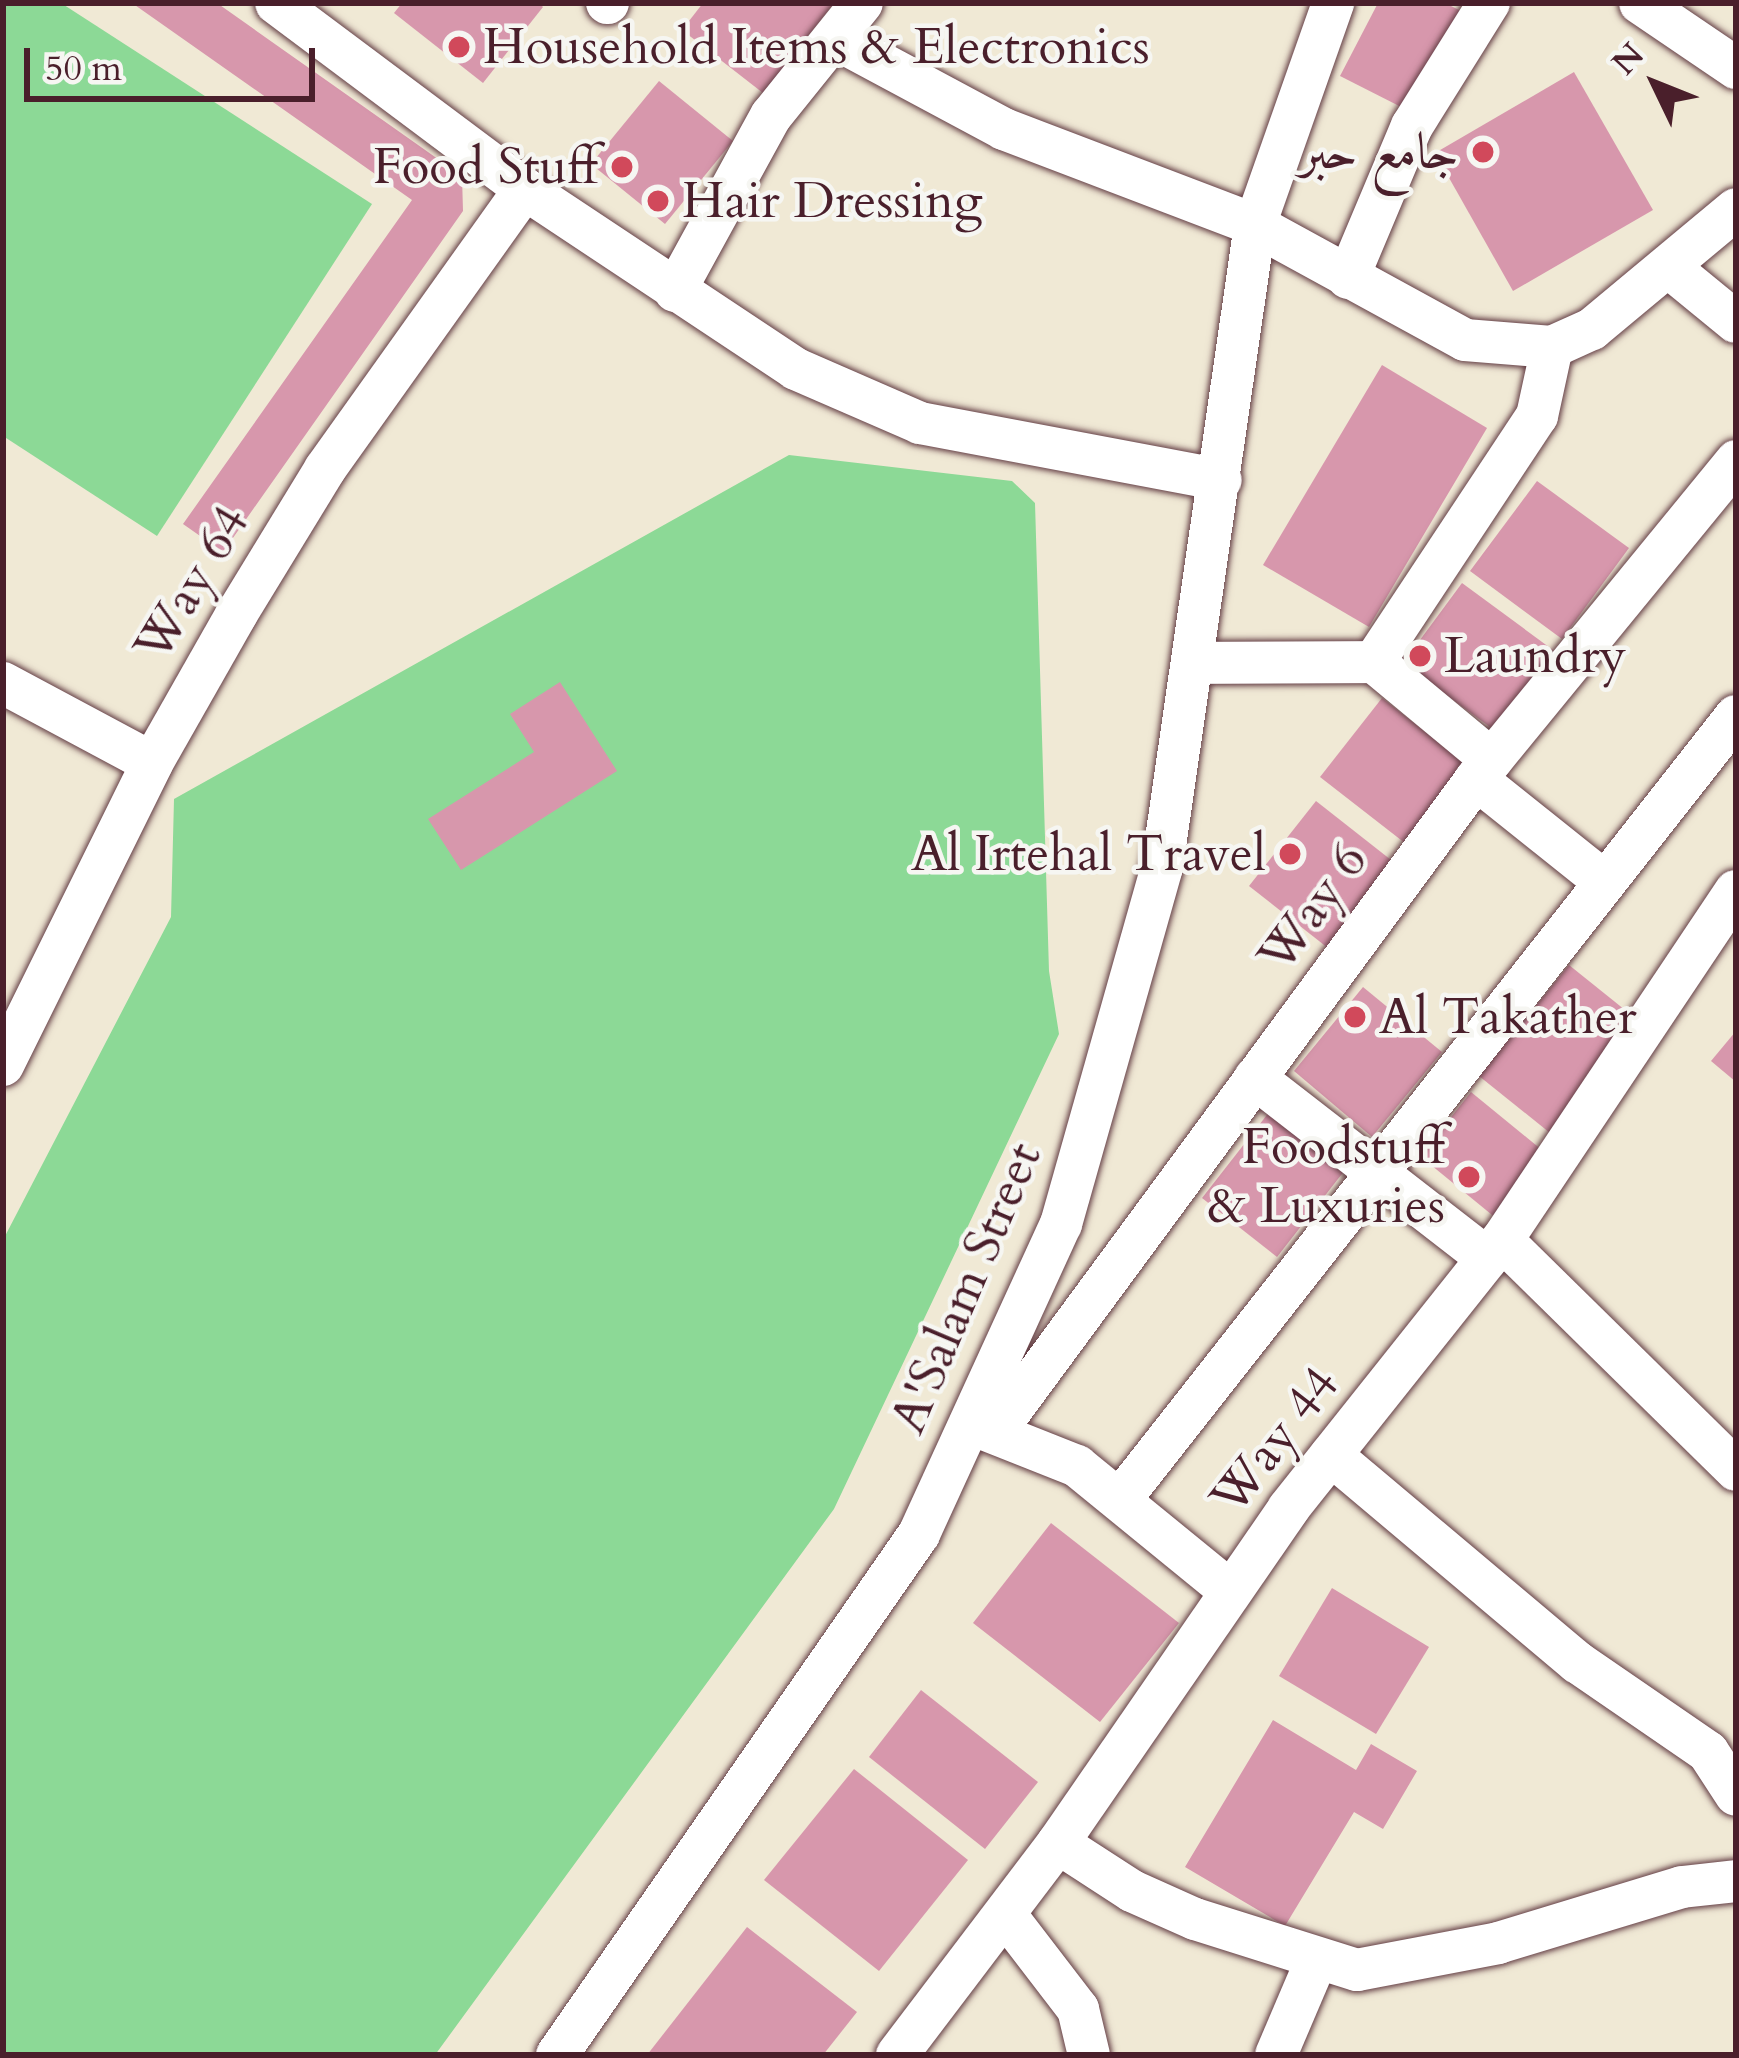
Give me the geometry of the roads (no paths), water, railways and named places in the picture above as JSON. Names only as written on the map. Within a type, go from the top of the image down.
[{"type":"street","points":[[276,3],[525,189],[675,291],[874,407],[1221,480]]},
{"type":"street","points":[[675,291],[772,116],[862,3]]},
{"type":"street","name":"A'Salam Street","points":[[557,2055],[919,1534],[982,1428],[1061,1224],[1162,867],[1243,315],[1333,3]]},
{"type":"street","name":"A'Salam Street","points":[[1268,232],[1360,3]]},
{"type":"street","points":[[1348,278],[1412,126],[1490,3]]},
{"type":"street","points":[[1666,10],[1736,68]]},
{"type":"street","points":[[836,39],[1004,129],[1268,232],[1466,340],[1552,346],[1592,329],[1736,208]]},
{"type":"street","name":"Way 64","points":[[3,1065],[152,763],[325,469],[525,189]]},
{"type":"street","points":[[1670,268],[1736,322]]},
{"type":"street","points":[[1374,662],[1537,416],[1552,346]]},
{"type":"street","name":"Way 6","points":[[982,1428],[1255,1078],[1484,770],[1736,461]]},
{"type":"street","points":[[1193,663],[1374,662],[1605,882]]},
{"type":"street","points":[[3,683],[152,763]]},
{"type":"street","points":[[1123,1496],[1736,716]]},
{"type":"street","name":"Way 44","points":[[897,2055],[1058,1844],[1229,1590],[1494,1249],[1736,891]]},
{"type":"street","points":[[1255,1078],[1376,1173],[1494,1249],[1736,1470]]},
{"type":"street","points":[[982,1428],[1046,1450],[1123,1496],[1229,1590]]},
{"type":"street","points":[[1331,1455],[1576,1662],[1708,1752],[1736,1795]]},
{"type":"street","points":[[1058,1844],[1132,1891],[1316,1961],[1357,1970],[1413,1963],[1682,1887],[1736,1881]]},
{"type":"street","points":[[1005,1914],[1078,2009],[1089,2055]]},
{"type":"street","points":[[1276,2055],[1316,1961]]},
{"type":"place","name":"Household Items & Electronics","points":[[459,47]]},
{"type":"place","name":"جامع حبر","points":[[1483,152]]},
{"type":"place","name":"Food Stuff","points":[[622,167]]},
{"type":"place","name":"Hair Dressing","points":[[658,201]]},
{"type":"place","name":"Laundry","points":[[1420,656]]},
{"type":"place","name":"Al Irtehal Travel","points":[[1290,854]]},
{"type":"place","name":"Al Takather","points":[[1355,1017]]},
{"type":"place","name":"Foodstuff & Luxuries","points":[[1469,1177]]}]
